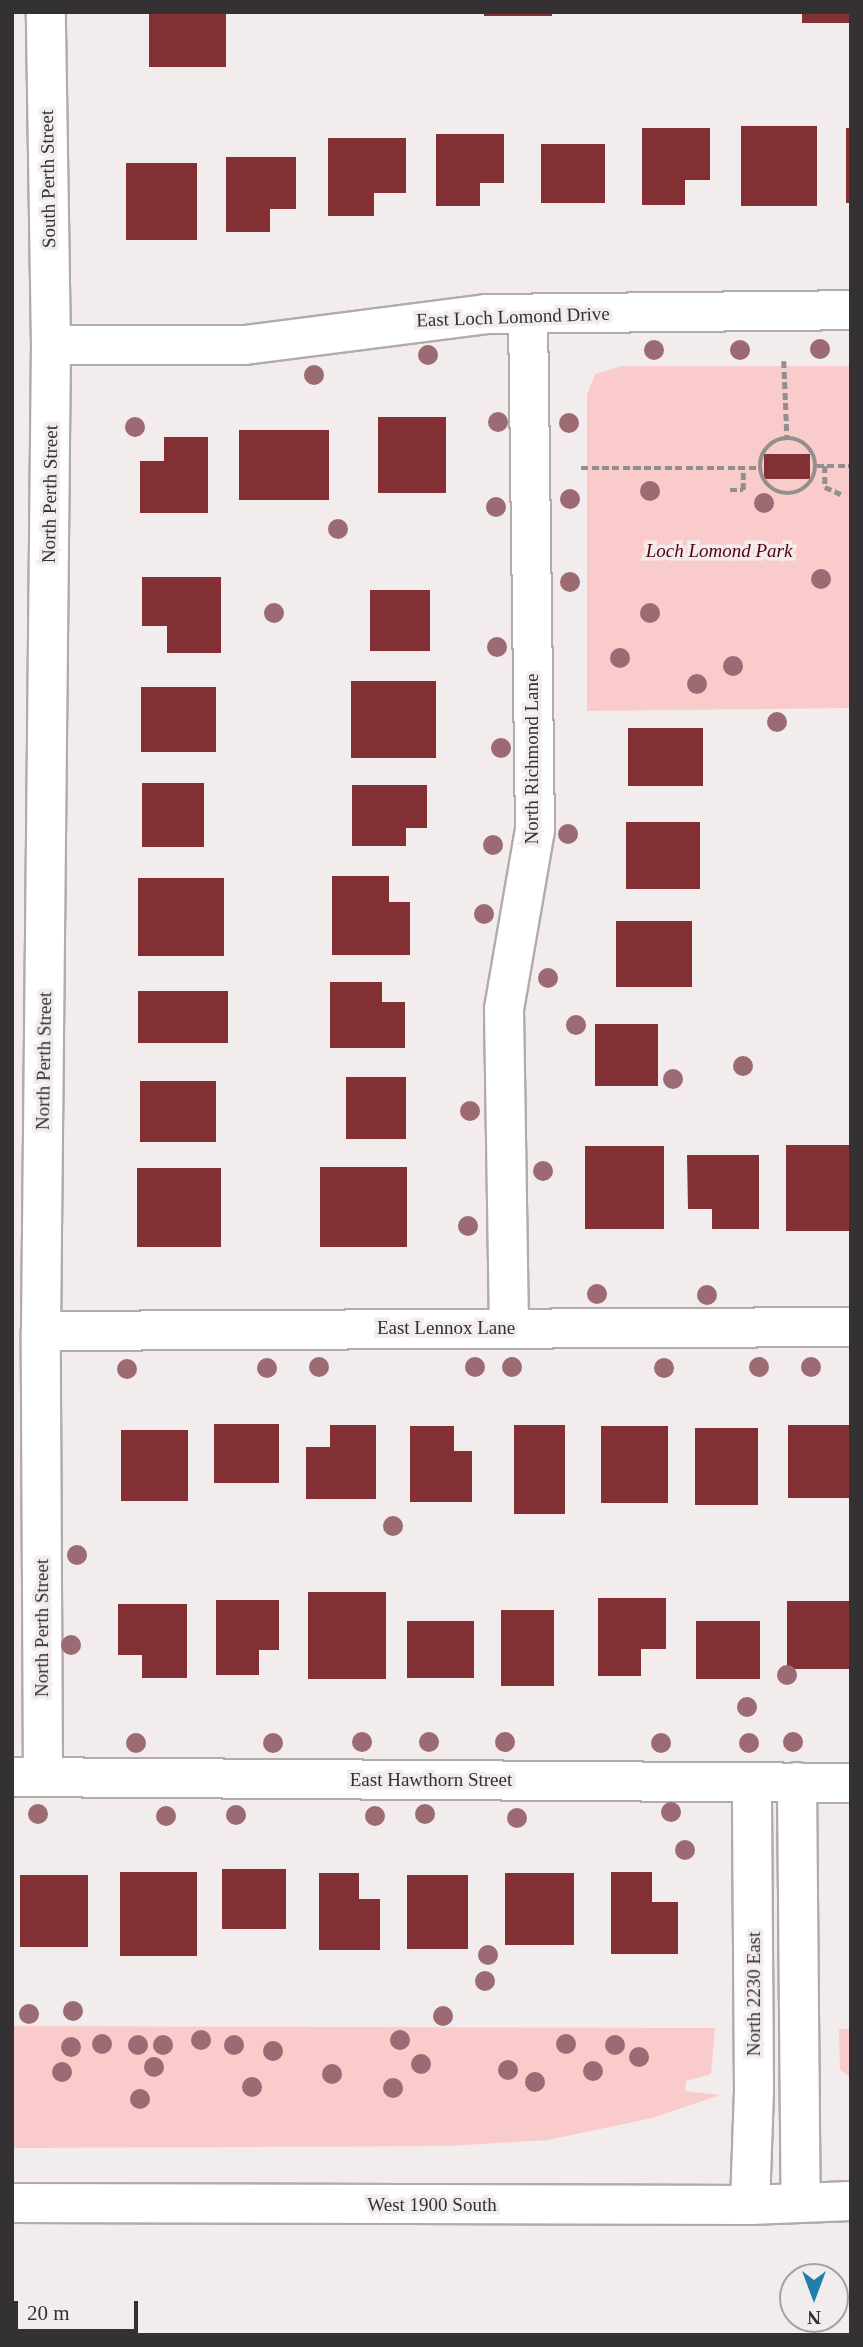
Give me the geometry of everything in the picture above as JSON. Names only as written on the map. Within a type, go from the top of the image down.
[{"type":"street","name":"South Perth Street","points":[[46,12],[51,345]]},
{"type":"street","name":"East Loch Lomond Drive","points":[[51,345],[245,345],[399,322],[528,314],[851,310]]},
{"type":"street","name":"North Richmond Lane","points":[[509,1328],[504,1009],[535,830],[528,314]]},
{"type":"street","name":"North Perth Street","points":[[27,1777],[41,1331],[51,345]]},
{"type":"street","name":"East Lennox Lane","points":[[41,1331],[851,1326]]},
{"type":"street","name":"East Hawthorn Street","points":[[27,1777],[851,1783]]},
{"type":"street","name":"North 2230 East","points":[[750,2206],[754,2090],[752,1782]]},
{"type":"street","points":[[797,1782],[800,2202]]},
{"type":"street","name":"West 1900 South","points":[[12,2203],[750,2206],[851,2202]]},
{"type":"path","points":[[783,361],[787,437]]},
{"type":"path","points":[[787,437],[806,443],[817,466],[803,490],[785,494],[768,486],[760,468],[766,446],[787,437]]},
{"type":"path","points":[[817,466],[851,466]]},
{"type":"path","points":[[825,466],[825,487],[843,495]]},
{"type":"path","points":[[581,468],[760,468]]},
{"type":"path","points":[[730,491],[743,491],[743,468]]},
{"type":"green space","name":"Loch Lomond Park","points":[[622,366],[851,366],[851,708],[587,711],[587,395],[595,374]]},
{"type":"green space","points":[[12,2026],[715,2028],[711,2074],[686,2081],[685,2091],[720,2095],[652,2118],[548,2140],[448,2146],[12,2148]]},
{"type":"green space","points":[[839,2029],[851,2029],[851,2078],[840,2070]]},
{"type":"building","points":[[149,12],[226,12],[226,67],[149,67]]},
{"type":"building","points":[[484,12],[552,12],[552,16],[484,16]]},
{"type":"building","points":[[802,12],[851,12],[851,23],[802,23]]},
{"type":"building","points":[[741,126],[817,126],[817,206],[741,206]]},
{"type":"building","points":[[642,128],[710,128],[710,180],[685,180],[685,205],[642,205]]},
{"type":"building","points":[[846,128],[851,128],[851,203],[846,203]]},
{"type":"building","points":[[436,134],[504,134],[504,183],[480,183],[480,206],[436,206]]},
{"type":"building","points":[[328,138],[406,138],[406,193],[374,193],[374,216],[328,216]]},
{"type":"building","points":[[541,144],[605,144],[605,203],[541,203]]},
{"type":"building","points":[[226,157],[296,157],[296,209],[270,209],[270,232],[226,232]]},
{"type":"building","points":[[126,163],[197,163],[197,240],[126,240]]},
{"type":"building","points":[[378,417],[446,417],[446,493],[378,493]]},
{"type":"building","points":[[239,430],[329,430],[329,500],[239,500]]},
{"type":"building","points":[[164,437],[208,437],[208,513],[140,513],[140,461],[164,461]]},
{"type":"building","points":[[764,454],[810,454],[810,479],[764,479]]},
{"type":"building","points":[[142,577],[221,577],[221,653],[167,653],[167,626],[142,626]]},
{"type":"building","points":[[370,590],[430,590],[430,651],[370,651]]},
{"type":"building","points":[[351,681],[436,681],[436,758],[351,758]]},
{"type":"building","points":[[141,687],[216,687],[216,752],[141,752]]},
{"type":"building","points":[[628,728],[703,728],[703,786],[628,786]]},
{"type":"building","points":[[142,783],[204,783],[204,847],[142,847]]},
{"type":"building","points":[[352,785],[427,785],[427,828],[406,828],[406,846],[352,846]]},
{"type":"building","points":[[626,822],[700,822],[700,889],[626,889]]},
{"type":"building","points":[[332,876],[389,876],[389,902],[410,902],[410,955],[332,955]]},
{"type":"building","points":[[138,878],[224,878],[224,956],[138,956]]},
{"type":"building","points":[[616,921],[692,921],[692,987],[616,987]]},
{"type":"building","points":[[330,982],[382,982],[382,1002],[405,1002],[405,1048],[330,1048]]},
{"type":"building","points":[[138,991],[228,991],[228,1043],[138,1043]]},
{"type":"building","points":[[595,1024],[658,1024],[658,1086],[595,1086]]},
{"type":"building","points":[[346,1077],[406,1077],[406,1139],[346,1139]]},
{"type":"building","points":[[140,1081],[216,1081],[216,1142],[140,1142]]},
{"type":"building","points":[[786,1145],[851,1145],[851,1231],[786,1231]]},
{"type":"building","points":[[585,1146],[664,1146],[664,1229],[585,1229]]},
{"type":"building","points":[[687,1155],[759,1155],[759,1229],[712,1229],[712,1209],[688,1209]]},
{"type":"building","points":[[320,1167],[407,1167],[407,1247],[320,1247]]},
{"type":"building","points":[[137,1168],[221,1168],[221,1247],[137,1247]]},
{"type":"building","points":[[214,1424],[279,1424],[279,1483],[214,1483]]},
{"type":"building","points":[[330,1425],[376,1425],[376,1499],[306,1499],[306,1447],[330,1447]]},
{"type":"building","points":[[514,1425],[565,1425],[565,1514],[514,1514]]},
{"type":"building","points":[[788,1425],[851,1425],[851,1498],[788,1498]]},
{"type":"building","points":[[410,1426],[454,1426],[454,1451],[472,1451],[472,1502],[410,1502]]},
{"type":"building","points":[[601,1426],[668,1426],[668,1503],[601,1503]]},
{"type":"building","points":[[695,1428],[758,1428],[758,1505],[695,1505]]},
{"type":"building","points":[[121,1430],[188,1430],[188,1501],[121,1501]]},
{"type":"building","points":[[308,1592],[386,1592],[386,1679],[308,1679]]},
{"type":"building","points":[[598,1598],[666,1598],[666,1649],[641,1649],[641,1676],[598,1676]]},
{"type":"building","points":[[216,1600],[279,1600],[279,1650],[259,1650],[259,1675],[216,1675]]},
{"type":"building","points":[[787,1601],[851,1601],[851,1669],[787,1669]]},
{"type":"building","points":[[118,1604],[187,1604],[187,1678],[142,1678],[142,1655],[118,1655]]},
{"type":"building","points":[[501,1610],[554,1610],[554,1686],[501,1686]]},
{"type":"building","points":[[407,1621],[474,1621],[474,1678],[407,1678]]},
{"type":"building","points":[[696,1621],[760,1621],[760,1679],[696,1679]]},
{"type":"building","points":[[222,1869],[286,1869],[286,1929],[222,1929]]},
{"type":"building","points":[[120,1872],[197,1872],[197,1956],[120,1956]]},
{"type":"building","points":[[611,1872],[652,1872],[652,1902],[678,1902],[678,1954],[611,1954]]},
{"type":"building","points":[[319,1873],[359,1873],[359,1899],[380,1899],[380,1950],[319,1950]]},
{"type":"building","points":[[505,1873],[574,1873],[574,1945],[505,1945]]},
{"type":"building","points":[[20,1875],[88,1875],[88,1947],[20,1947]]},
{"type":"building","points":[[407,1875],[468,1875],[468,1949],[407,1949]]}]
